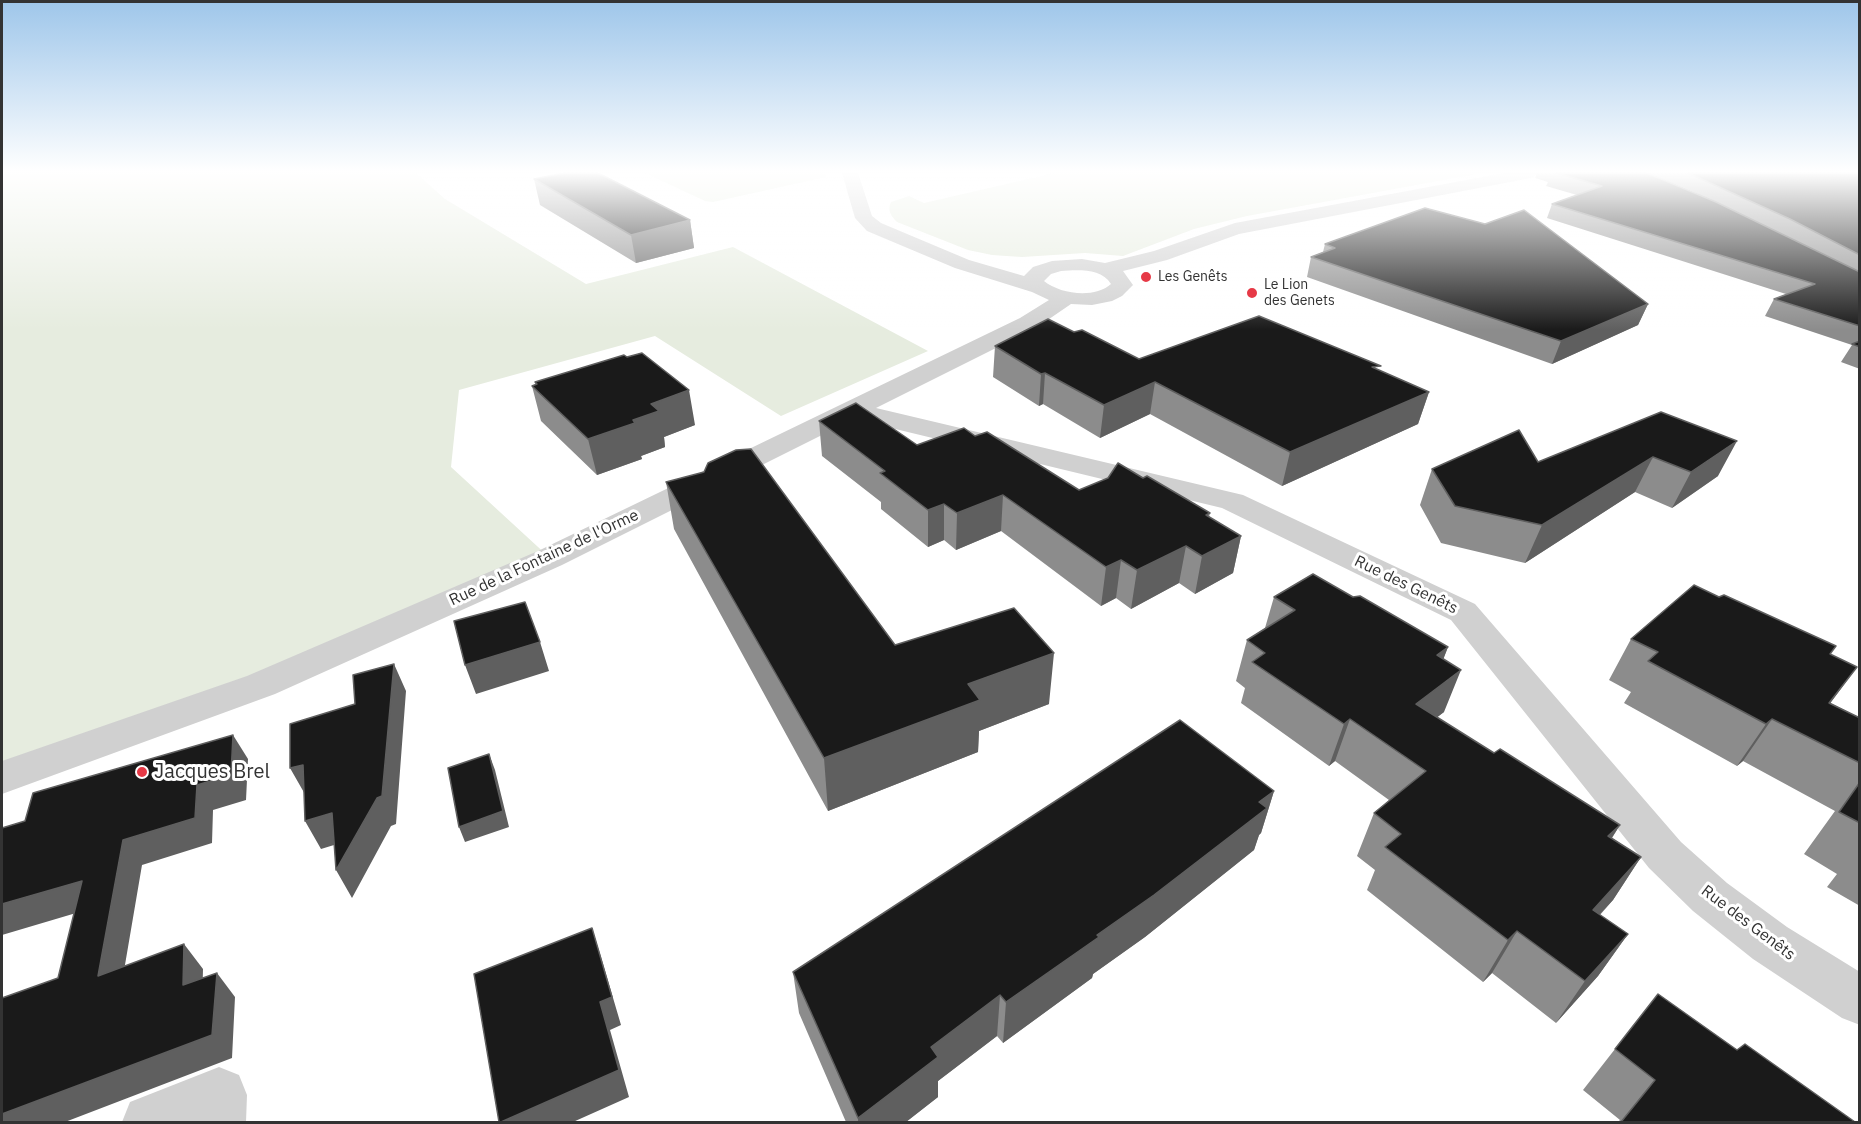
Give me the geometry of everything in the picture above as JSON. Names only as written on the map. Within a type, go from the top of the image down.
[{"type":"street","points":[[873,225],[962,264],[1041,278],[1068,297],[1090,298],[1110,294],[1118,290],[1113,276]]},
{"type":"street","points":[[1041,278],[1066,264],[1113,276],[1235,229],[1254,225]]},
{"type":"street","name":"Rue de la Fontaine de l'Orme","points":[[2,778],[261,685],[550,558],[1028,322],[1068,297]]},
{"type":"street","name":"Rue des Genêts","points":[[850,410],[1232,501],[1462,612],[1665,855],[1710,897],[1770,943],[1860,1001]]},
{"type":"street","points":[[150,1122],[219,1095],[218,1122]]},
{"type":"shaded area","points":[[2,225],[489,225],[586,284],[733,247],[928,351],[781,416],[655,336],[459,390],[451,467],[550,558],[261,685],[2,778]]},
{"type":"shaded area","points":[[906,225],[1208,225],[1123,256],[1085,253],[1022,257],[992,255],[968,250]]},
{"type":"building","points":[[614,225],[669,225],[631,235]]},
{"type":"building","points":[[1377,225],[1544,225],[1648,304],[1561,341],[1311,257],[1335,248],[1325,244]]},
{"type":"building","points":[[1623,225],[1764,225],[1860,272],[1860,326],[1774,299],[1815,284]]},
{"type":"building","points":[[1803,225],[1860,225],[1860,255]]},
{"type":"building","points":[[1259,316],[1381,366],[1372,367],[1429,392],[1290,452],[1155,382],[1104,405],[1045,373],[1041,374],[995,346],[1048,319],[1074,332],[1082,330],[1139,359]]},
{"type":"building","points":[[1860,341],[1860,347],[1852,344]]},
{"type":"building","points":[[642,353],[689,390],[651,404],[659,411],[633,420],[635,423],[588,439],[532,386],[537,384],[535,382],[624,355],[627,357]]},
{"type":"building","points":[[856,403],[917,445],[964,428],[975,436],[987,432],[1079,490],[1108,478],[1118,463],[1143,478],[1147,476],[1210,513],[1206,515],[1241,536],[1202,556],[1186,546],[1137,570],[1121,560],[1106,567],[1003,495],[957,513],[944,504],[928,510],[880,473],[885,471],[819,421]]},
{"type":"building","points":[[1661,412],[1737,441],[1691,472],[1653,457],[1542,525],[1455,506],[1432,469],[1519,430],[1538,462]]},
{"type":"building","points":[[751,449],[895,645],[1014,608],[1054,653],[968,684],[980,700],[824,758],[666,482],[704,472],[708,463],[736,450]]},
{"type":"building","points":[[1313,574],[1353,597],[1360,596],[1448,647],[1437,655],[1461,670],[1416,704],[1494,753],[1500,749],[1620,825],[1608,836],[1641,857],[1593,910],[1628,934],[1585,981],[1517,931],[1508,940],[1385,847],[1401,834],[1374,813],[1426,771],[1350,719],[1344,724],[1252,662],[1265,653],[1247,640],[1295,610],[1274,597]]},
{"type":"building","points":[[1694,585],[1719,597],[1724,595],[1836,646],[1830,654],[1857,667],[1829,703],[1860,718],[1860,763],[1772,719],[1766,724],[1648,661],[1658,652],[1631,639]]},
{"type":"building","points":[[525,602],[540,642],[465,665],[454,621]]},
{"type":"building","points":[[394,664],[382,796],[377,798],[336,870],[332,813],[305,821],[303,765],[290,768],[290,724],[355,704],[353,675]]},
{"type":"building","points":[[1180,720],[1274,791],[1259,802],[1267,808],[1154,895],[1097,935],[1099,937],[1006,1002],[1000,995],[931,1047],[938,1057],[858,1118],[793,972]]},
{"type":"building","points":[[233,735],[231,775],[197,785],[195,818],[123,840],[98,976],[184,944],[183,985],[217,973],[212,1035],[2,1114],[2,998],[58,978],[82,881],[2,904],[2,828],[25,821],[33,793]]},
{"type":"building","points":[[489,754],[503,811],[459,827],[448,768]]},
{"type":"building","points":[[1860,782],[1860,823],[1839,812]]},
{"type":"building","points":[[592,928],[612,997],[600,1002],[619,1070],[499,1122],[474,974]]},
{"type":"building","points":[[1658,994],[1737,1050],[1745,1044],[1855,1122],[1621,1122],[1655,1080],[1615,1049]]},
{"type":"place","name":"Les Genêts","points":[[1146,277]]},
{"type":"place","name":"Le Lion des Genets","points":[[1252,293]]},
{"type":"place","name":"Jacques Brel","points":[[142,772]]}]
